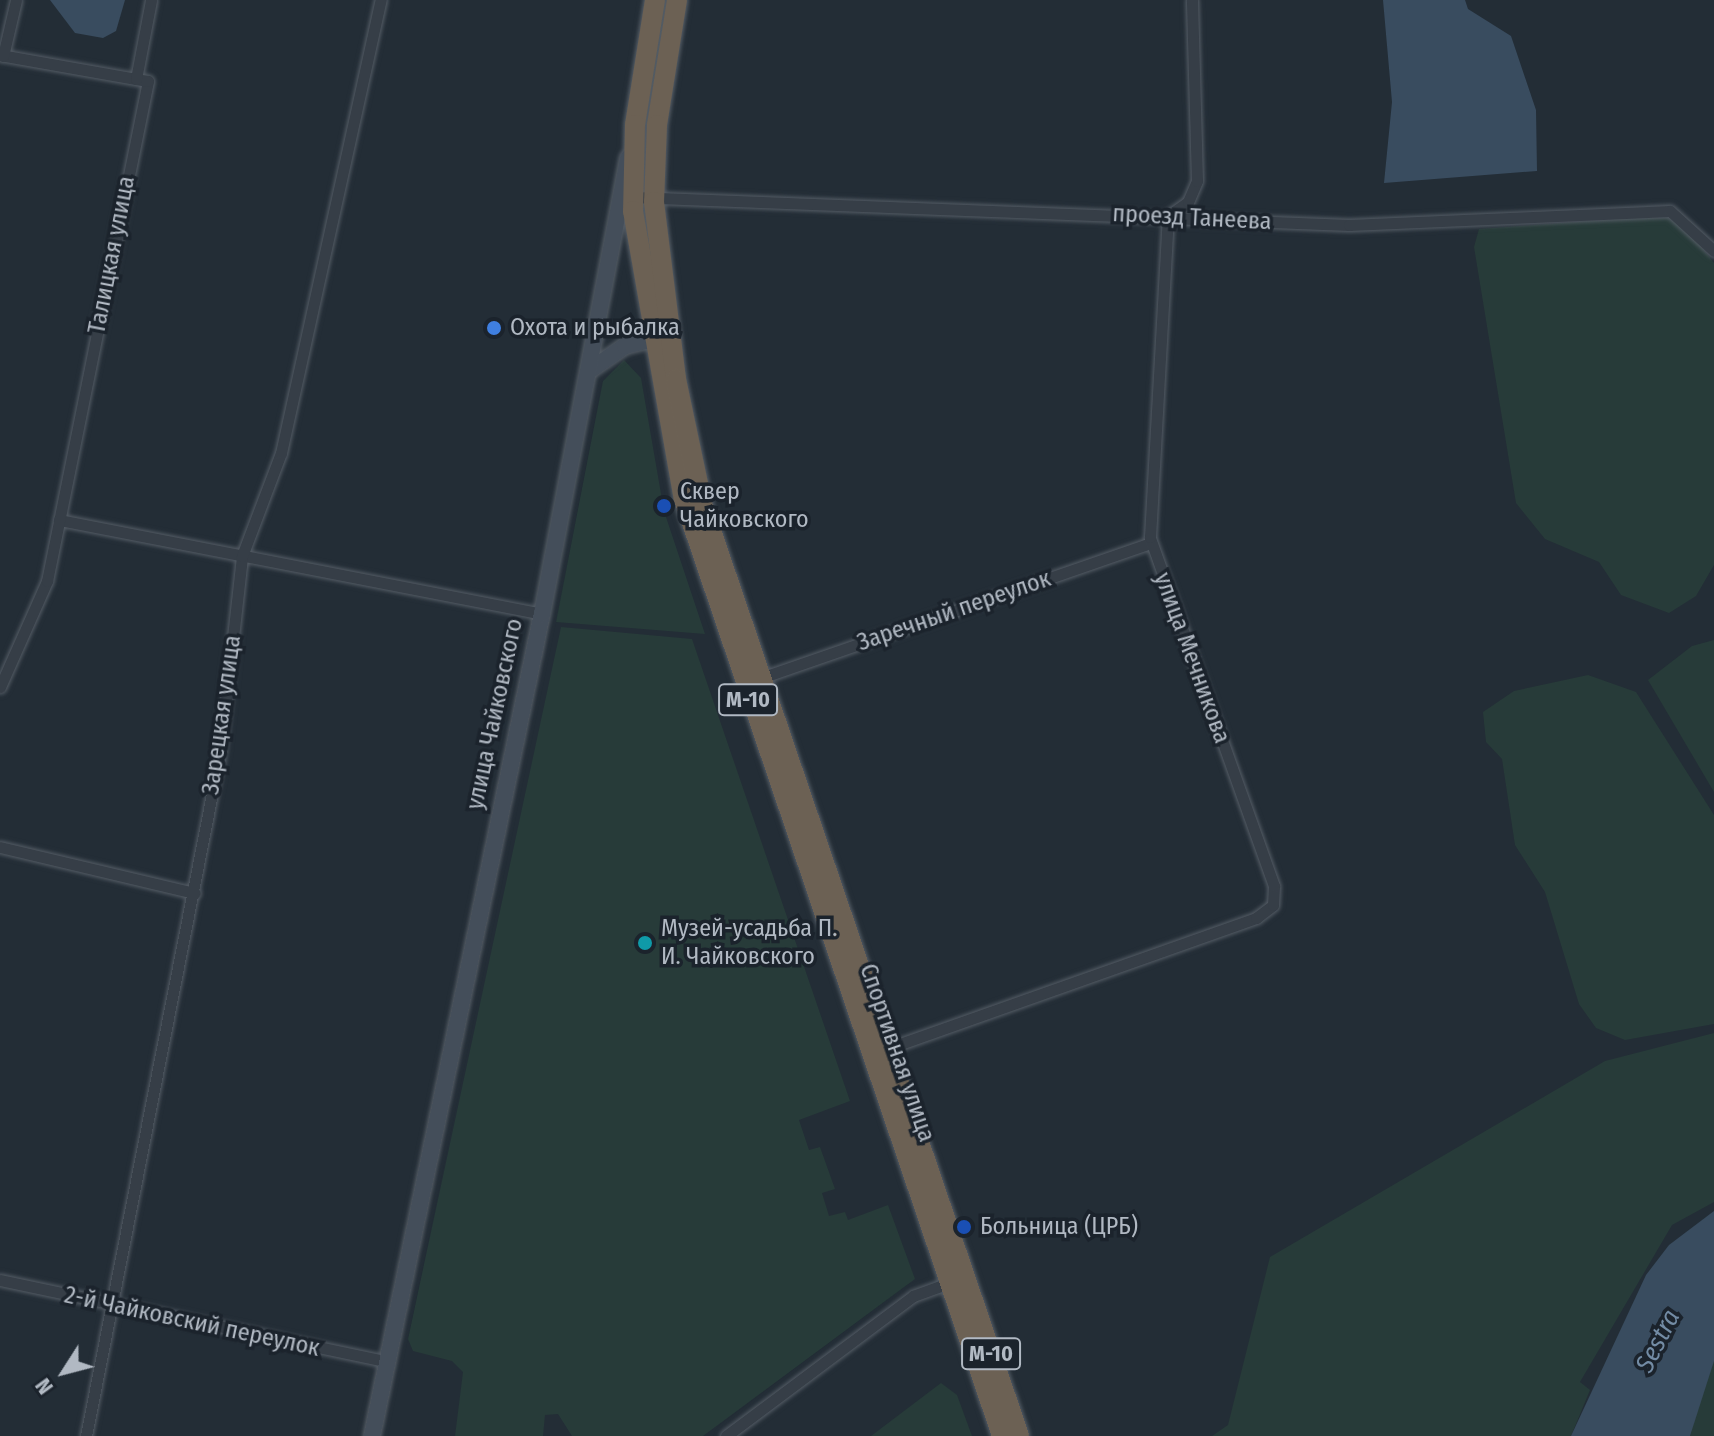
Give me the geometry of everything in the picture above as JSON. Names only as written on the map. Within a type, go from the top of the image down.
[{"type":"highway","name":"улица Чайковского","points":[[635,125],[655,0]]},
{"type":"highway","name":"Спортивная улица","points":[[677,0],[655,160],[660,337],[703,507],[757,679],[1019,1436]]},
{"type":"highway","name":"Спортивная улица","points":[[635,125],[633,197],[707,578],[1002,1436]]},
{"type":"street","points":[[16,0],[2,55],[136,79]]},
{"type":"street","name":"Талицкая улица","points":[[59,520],[148,81],[136,79],[151,0]]},
{"type":"street","name":"Зарецкая улица","points":[[86,1436],[110,1303],[195,893],[242,556],[281,453],[381,0]]},
{"type":"street","points":[[1168,216],[1188,202],[1197,181],[1192,0]]},
{"type":"street","name":"улица Чайковского","points":[[372,1436],[385,1361],[542,614],[635,125]]},
{"type":"street","name":"проезд Танеева","points":[[633,197],[654,202],[1168,216],[1349,225],[1670,211],[1714,251]]},
{"type":"street","name":"улица Мечникова","points":[[885,1049],[1256,918],[1273,905],[1274,886],[1150,543],[1168,216]]},
{"type":"street","points":[[589,371],[625,346],[660,337]]},
{"type":"street","points":[[0,687],[47,581],[59,520],[542,614]]},
{"type":"street","name":"Заречный переулок","points":[[757,679],[1150,543]]},
{"type":"street","points":[[0,847],[195,893]]},
{"type":"street","name":"2-й Чайковский переулок","points":[[0,1280],[385,1361]]},
{"type":"street","points":[[726,1436],[913,1296],[949,1283]]},
{"type":"green space","points":[[1655,216],[1680,220],[1714,263],[1714,565],[1696,596],[1669,613],[1621,595],[1599,562],[1545,539],[1516,503],[1474,247],[1479,229]]},
{"type":"green space","points":[[624,360],[641,378],[664,511],[705,634],[556,622],[603,381]]},
{"type":"green space","name":"Музей-усадьба П. И. Чайковского","points":[[561,627],[692,639],[850,1101],[799,1120],[809,1150],[820,1147],[835,1189],[822,1193],[829,1216],[845,1212],[848,1220],[888,1205],[915,1279],[703,1436],[572,1436],[558,1414],[545,1415],[543,1436],[455,1436],[463,1372],[452,1361],[413,1351],[408,1339]]},
{"type":"green space","points":[[1714,640],[1714,792],[1648,680],[1692,646]]},
{"type":"green space","points":[[1588,675],[1636,692],[1714,815],[1714,1024],[1625,1040],[1596,1028],[1579,1004],[1545,892],[1515,845],[1502,759],[1486,742],[1483,712],[1514,691]]},
{"type":"green space","points":[[1714,1033],[1714,1202],[1672,1225],[1580,1382],[1590,1390],[1571,1436],[1212,1436],[1228,1425],[1270,1257],[1605,1061]]},
{"type":"green space","points":[[1714,1361],[1714,1436],[1690,1436],[1707,1373]]},
{"type":"green space","points":[[941,1383],[957,1395],[972,1436],[871,1436]]},
{"type":"water","points":[[50,0],[125,0],[116,31],[103,38],[75,33]]},
{"type":"water","points":[[1383,0],[1465,0],[1468,9],[1511,36],[1536,110],[1537,171],[1384,183],[1392,102]]},
{"type":"water","name":"Sestra","points":[[1714,1211],[1714,1361],[1690,1436],[1571,1436],[1646,1275],[1669,1245]]},
{"type":"place","name":"Охота и рыбалка","points":[[494,328]]},
{"type":"place","name":"Сквер Чайковского","points":[[664,506]]},
{"type":"place","name":"Музей-усадьба П. И. Чайковского","points":[[645,943]]},
{"type":"place","name":"Больница (ЦРБ)","points":[[964,1227]]}]
